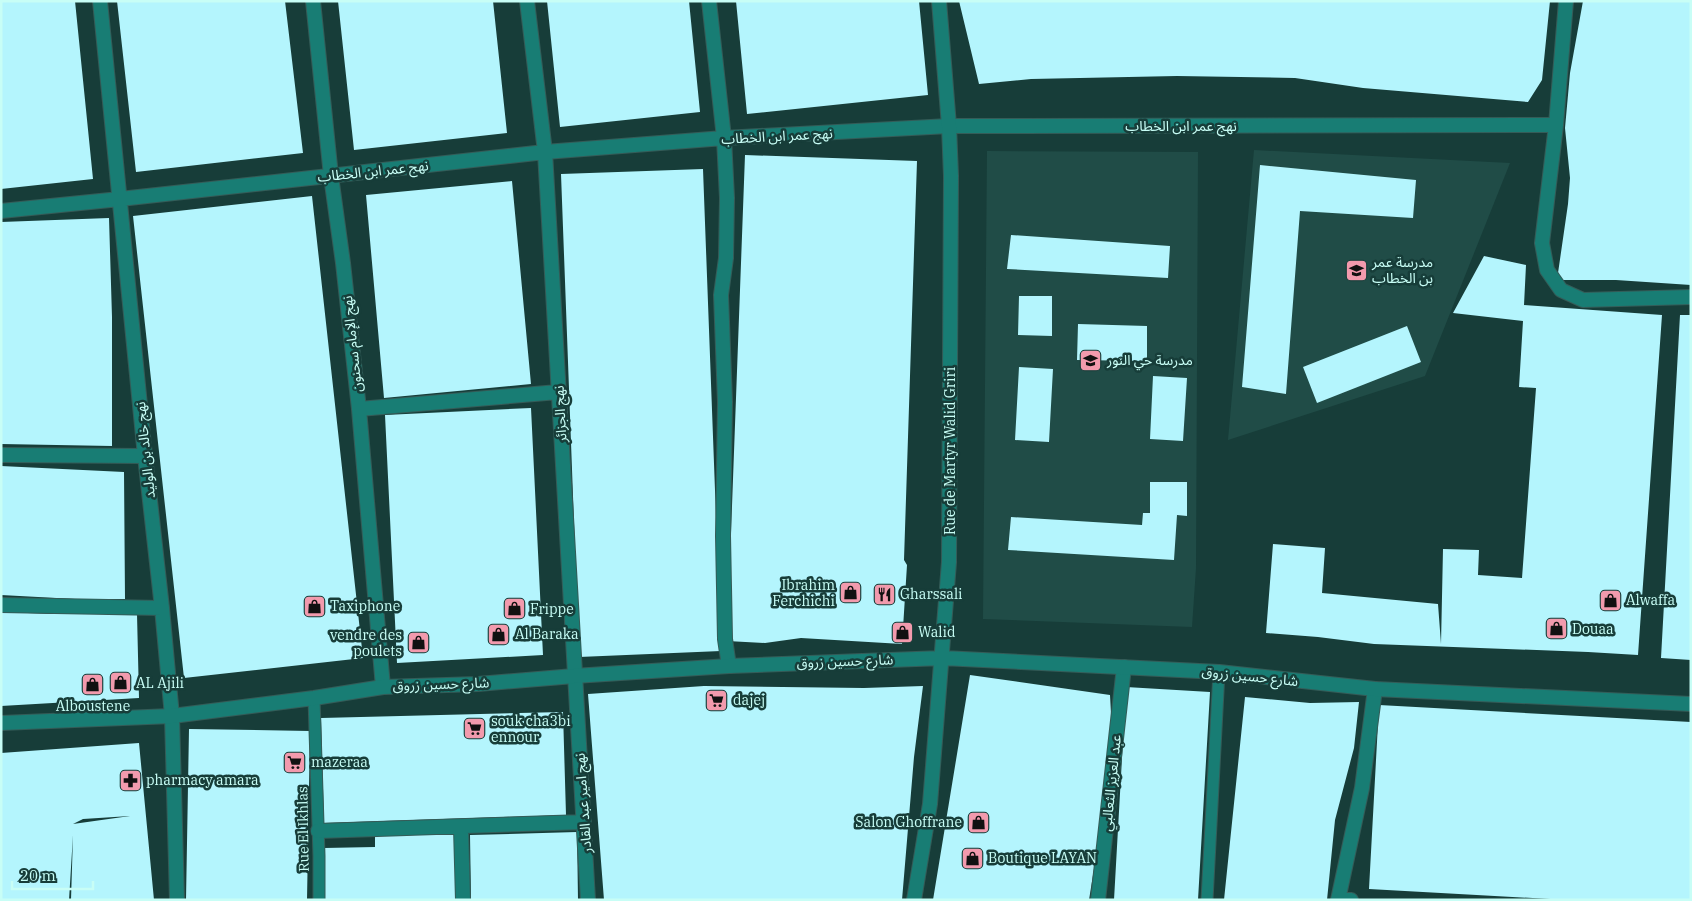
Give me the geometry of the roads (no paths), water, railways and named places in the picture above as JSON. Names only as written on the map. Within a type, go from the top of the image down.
[{"type":"street","name":"نهج خالد بن الوليد","points":[[100,1],[172,716],[177,900]]},
{"type":"street","name":"نهج الإمام سحنون","points":[[313,1],[331,176],[359,409],[384,687]]},
{"type":"street","name":"نهج الجزائر","points":[[527,1],[545,152],[574,676]]},
{"type":"street","points":[[709,1],[724,138],[727,198],[726,258],[721,295],[725,402],[724,639],[729,666]]},
{"type":"street","name":"Rue de Martyr Walid Griri","points":[[914,900],[930,804],[943,658],[949,562],[951,176],[939,1]]},
{"type":"street","points":[[1566,1],[1556,125],[1542,243],[1547,270],[1561,290],[1583,300],[1691,297]]},
{"type":"street","name":"نهج عمر ابن الخطاب","points":[[1,210],[120,199],[545,152],[724,138],[949,126],[1556,125]]},
{"type":"street","points":[[359,409],[558,392]]},
{"type":"street","points":[[1,455],[145,456]]},
{"type":"street","points":[[1,606],[162,608]]},
{"type":"street","name":"شارع حسين زروق","points":[[1,723],[172,716],[384,687],[478,684],[729,666],[943,658],[1219,672],[1375,689],[1691,704]]},
{"type":"street","name":"عبد العزيز الثعالبي","points":[[1098,900],[1124,667]]},
{"type":"street","name":"نهج امير عبد القادر","points":[[574,676],[588,900]]},
{"type":"street","points":[[1343,899],[1362,788],[1375,689]]},
{"type":"street","points":[[318,831],[461,828],[584,822]]},
{"type":"street","points":[[461,828],[463,900]]},
{"type":"lane","points":[[1207,900],[1219,672]]},
{"type":"lane","name":"Rue El Ikhlas","points":[[314,698],[319,900]]},
{"type":"place","name":"مدرسة عمر بن الخطاب","points":[[1356,270]]},
{"type":"place","name":"مدرسة حي النور","points":[[1091,360]]},
{"type":"place","name":"Ibrahim Ferchichi","points":[[851,593]]},
{"type":"place","name":"Gharssali","points":[[884,594]]},
{"type":"place","name":"Alwaffa","points":[[1610,600]]},
{"type":"place","name":"Taxiphone","points":[[314,606]]},
{"type":"place","name":"Frippe","points":[[514,609]]},
{"type":"place","name":"Douaa","points":[[1556,629]]},
{"type":"place","name":"Walid","points":[[902,632]]},
{"type":"place","name":"Al Baraka","points":[[499,634]]},
{"type":"place","name":"vendre des poulets","points":[[418,643]]},
{"type":"place","name":"AL Ajili","points":[[120,683]]},
{"type":"place","name":"Alboustene","points":[[93,684]]},
{"type":"place","name":"dajej","points":[[717,700]]},
{"type":"place","name":"souk cha3bi ennour","points":[[475,729]]},
{"type":"place","name":"mazeraa","points":[[295,762]]},
{"type":"place","name":"pharmacy amara","points":[[130,780]]},
{"type":"place","name":"Salon Ghoffrane","points":[[978,822]]},
{"type":"place","name":"Boutique LAYAN","points":[[972,858]]}]
